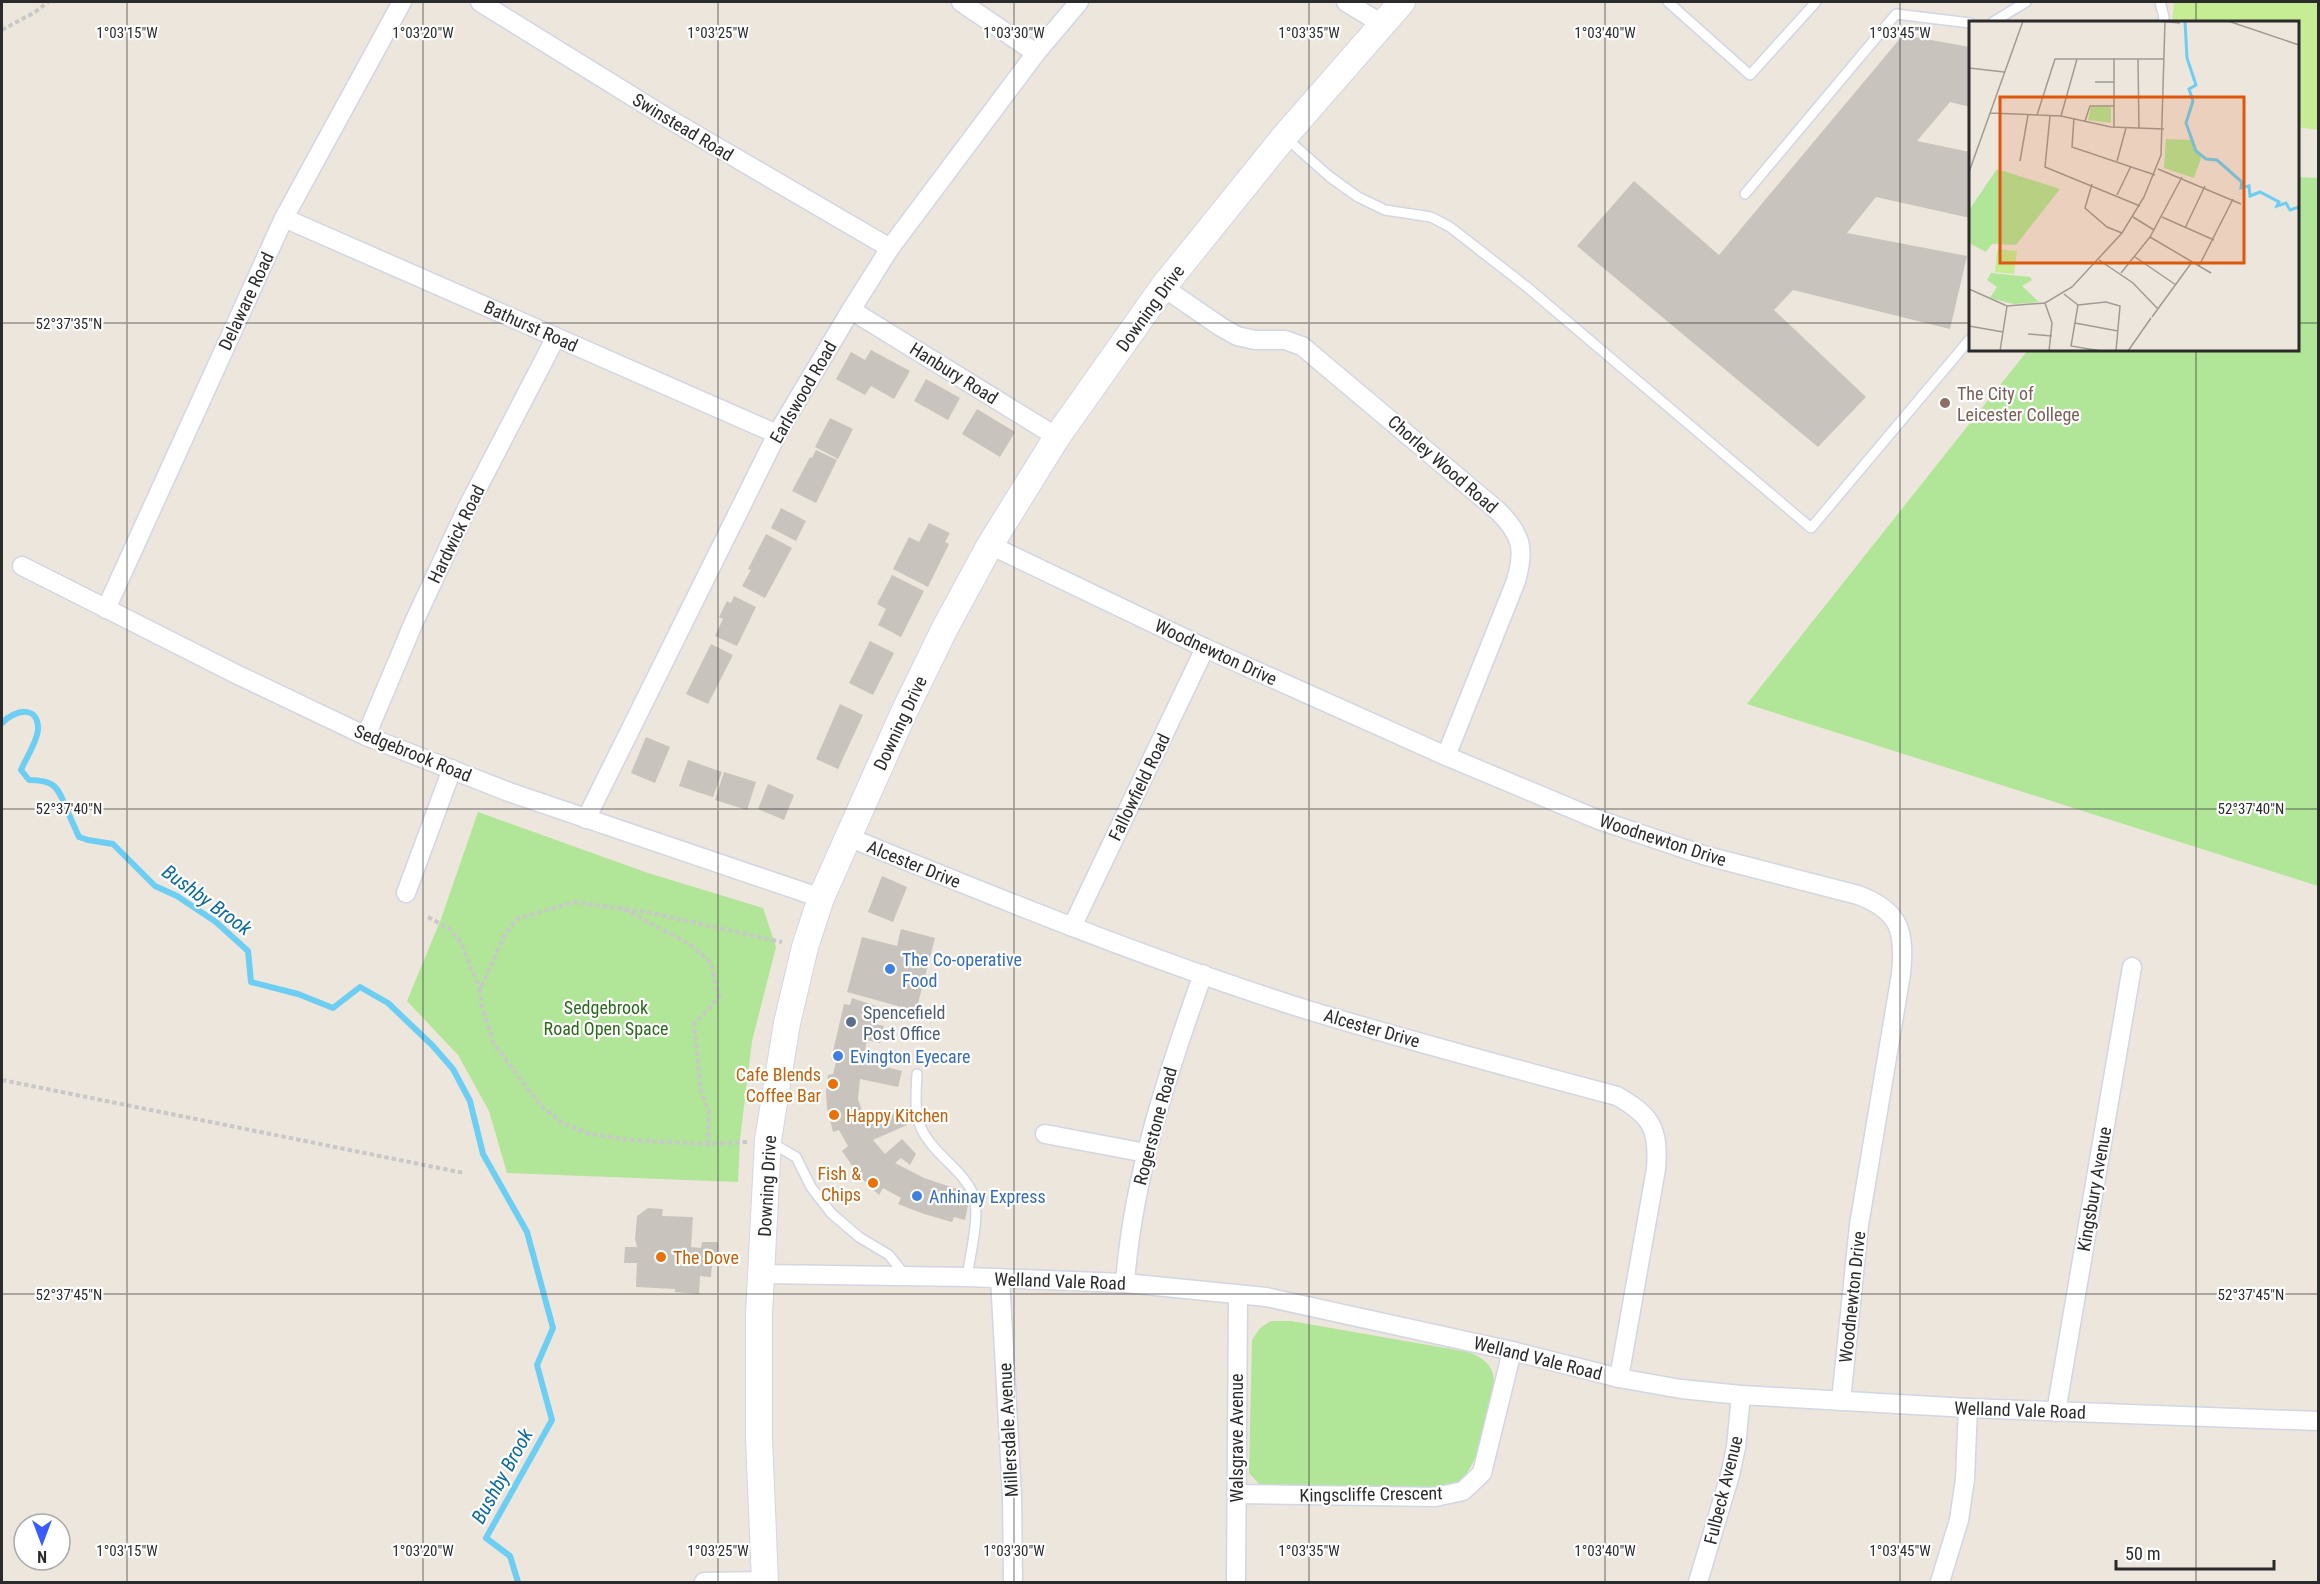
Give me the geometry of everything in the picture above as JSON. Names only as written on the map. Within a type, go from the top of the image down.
[{"type":"street","name":"Delaware Road","points":[[106,609],[284,218],[402,2]]},
{"type":"street","points":[[961,2],[1036,53]]},
{"type":"street","name":"Earlswood Road","points":[[586,819],[777,435],[851,310],[890,248],[1036,53],[1080,2]]},
{"type":"street","points":[[1346,2],[1382,24]]},
{"type":"street","name":"Downing Drive","points":[[765,1582],[759,1439],[759,1314],[768,1140],[785,1035],[805,947],[821,898],[904,712],[945,628],[990,545],[1057,437],[1163,287],[1284,137],[1402,2]]},
{"type":"street","name":"Swinstead Road","points":[[491,4],[664,116],[890,248]]},
{"type":"street","name":"Bathurst Road","points":[[284,218],[777,435]]},
{"type":"street","name":"Chorley Wood Road","points":[[1163,287],[1237,336],[1255,340],[1286,340],[1302,346],[1513,526],[1520,541],[1522,560],[1516,581],[1446,756]]},
{"type":"street","name":"Hanbury Road","points":[[851,310],[1057,437]]},
{"type":"street","name":"Hardwick Road","points":[[366,735],[414,622],[466,510],[556,337]]},
{"type":"street","name":"Woodnewton Drive","points":[[990,545],[1206,648],[1446,756],[1599,820],[1703,855],[1876,902],[1889,913],[1899,928],[1903,949],[1901,974],[1859,1225],[1841,1401]]},
{"type":"street","name":"Sedgebrook Road","points":[[22,566],[236,674],[366,735],[586,819],[821,898]]},
{"type":"street","name":"Fallowfield Road","points":[[1072,927],[1206,648]]},
{"type":"street","points":[[406,893],[452,769]]},
{"type":"street","name":"Alcester Drive","points":[[848,837],[1072,927],[1203,974],[1310,1010],[1617,1096],[1637,1108],[1650,1121],[1658,1146],[1620,1378]]},
{"type":"street","name":"Kingsbury Avenue","points":[[2056,1412],[2132,967]]},
{"type":"street","name":"Rogerstone Road","points":[[1125,1283],[1128,1247],[1146,1153],[1168,1071],[1203,974]]},
{"type":"street","points":[[1045,1134],[1146,1153]]},
{"type":"street","name":"Welland Vale Road","points":[[761,1274],[905,1275],[1125,1283],[1266,1297],[1512,1351],[1620,1378],[1681,1389],[1741,1395],[2056,1412],[2319,1421]]},
{"type":"street","name":"Millersdale Avenue","points":[[1000,1278],[1012,1495],[1013,1582]]},
{"type":"street","name":"Walsgrave Avenue","points":[[1236,1582],[1238,1294]]},
{"type":"street","name":"Kingscliffe Crescent","points":[[1236,1494],[1436,1497],[1463,1491],[1482,1473],[1512,1351]]},
{"type":"street","name":"Fulbeck Avenue","points":[[1698,1582],[1730,1475],[1736,1447],[1741,1395]]},
{"type":"street","points":[[1940,1582],[1959,1520],[1965,1479],[1968,1408]]},
{"type":"street","points":[[704,1582],[765,1582]]},
{"type":"lane","points":[[1668,2],[1750,75],[1815,2]]},
{"type":"lane","points":[[1995,21],[2026,2]]},
{"type":"lane","points":[[2160,2],[2163,21]]},
{"type":"lane","points":[[1745,194],[1896,14],[1969,23]]},
{"type":"lane","points":[[1284,137],[1330,177],[1358,197],[1385,210],[1431,217],[1450,227],[1527,287],[1811,528],[1969,341]]},
{"type":"lane","points":[[916,1074],[916,1118],[922,1133],[933,1148],[965,1179],[973,1194],[975,1215],[967,1277]]},
{"type":"lane","points":[[768,1140],[796,1157],[812,1186],[831,1213],[859,1237],[889,1255],[905,1275]]},
{"type":"path","points":[[2,30],[48,2]]},
{"type":"path","points":[[480,990],[504,936],[518,919],[574,902],[621,907],[805,947]]},
{"type":"path","points":[[621,907],[691,945],[711,963],[719,998],[694,1024],[701,1091],[709,1112],[708,1144]]},
{"type":"path","points":[[428,917],[450,929],[461,942],[480,990],[482,1007],[494,1044],[540,1105],[564,1124],[590,1134],[630,1140],[708,1144],[768,1140]]},
{"type":"path","points":[[2,1080],[464,1173]]},
{"type":"green space","points":[[2174,2],[2318,2],[2318,130],[2299,127],[2299,21],[2172,21]]},
{"type":"green space","points":[[2299,177],[2318,178],[2318,886],[1747,704],[2027,351],[2299,351]]},
{"type":"green space","name":"Sedgebrook Road Open Space","points":[[478,812],[648,873],[763,908],[776,947],[752,1041],[740,1139],[738,1182],[507,1173],[489,1111],[458,1055],[407,1001],[441,919]]},
{"type":"green space","points":[[1271,1321],[1291,1321],[1468,1352],[1485,1361],[1492,1371],[1493,1395],[1486,1430],[1473,1463],[1465,1476],[1456,1484],[1436,1490],[1260,1485],[1249,1473],[1252,1340],[1260,1328]]},
{"type":"building","points":[[1903,35],[1969,47],[1969,107],[1950,102],[1917,141],[1969,152],[1969,218],[1876,197],[1847,233],[1967,256],[1950,329],[1793,290],[1774,310],[1866,397],[1818,447],[1577,246],[1634,181],[1719,255]]},
{"type":"building","points":[[871,350],[910,371],[894,399],[871,386],[865,395],[836,379],[851,352],[865,360]]},
{"type":"building","points":[[926,379],[960,398],[948,420],[914,401]]},
{"type":"building","points":[[977,409],[1015,432],[1000,457],[962,434]]},
{"type":"building","points":[[830,418],[853,429],[838,459],[815,447]]},
{"type":"building","points":[[816,450],[837,460],[816,503],[792,491]]},
{"type":"building","points":[[781,508],[806,521],[796,541],[771,528]]},
{"type":"building","points":[[929,523],[950,533],[945,542],[949,544],[928,587],[893,569],[909,537],[919,542]]},
{"type":"building","points":[[766,534],[792,548],[765,598],[742,586]]},
{"type":"building","points":[[892,575],[924,591],[901,637],[878,625],[886,609],[877,604]]},
{"type":"building","points":[[734,596],[756,607],[737,646],[715,636],[723,619],[719,617],[727,601],[731,603]]},
{"type":"building","points":[[870,641],[894,653],[873,695],[849,683]]},
{"type":"building","points":[[711,644],[733,655],[708,704],[686,694]]},
{"type":"building","points":[[840,704],[863,715],[838,769],[816,759]]},
{"type":"building","points":[[646,737],[670,747],[655,783],[631,773]]},
{"type":"building","points":[[688,760],[722,772],[713,797],[679,786]]},
{"type":"building","points":[[724,772],[756,782],[747,810],[715,800]]},
{"type":"building","points":[[768,784],[794,795],[784,820],[758,809]]},
{"type":"building","points":[[882,876],[907,887],[893,922],[868,912]]},
{"type":"building","name":"The Co-operative Food","points":[[901,929],[935,938],[916,1011],[847,992],[862,937],[897,946]]},
{"type":"building","points":[[852,998],[876,1006],[872,1023],[884,1026],[880,1043],[867,1040],[863,1061],[902,1071],[898,1087],[860,1079],[858,1099],[865,1120],[891,1109],[895,1117],[902,1114],[907,1125],[873,1140],[885,1154],[902,1139],[916,1154],[910,1165],[901,1158],[895,1163],[924,1178],[963,1191],[963,1194],[970,1196],[965,1220],[954,1217],[952,1222],[898,1204],[901,1198],[883,1188],[879,1195],[860,1177],[842,1151],[848,1146],[839,1130],[833,1132],[826,1092],[828,1075],[833,1074],[836,1062],[831,1060],[844,1004],[850,1005]]},
{"type":"building","points":[[648,1208],[663,1209],[662,1216],[693,1217],[691,1247],[701,1248],[702,1242],[718,1242],[718,1253],[713,1253],[711,1277],[700,1276],[699,1294],[675,1292],[675,1289],[636,1287],[637,1263],[624,1263],[625,1247],[637,1247],[635,1239],[637,1216]]},
{"type":"waterway","name":"Bushby Brook","points":[[2,723],[19,713],[25,712],[34,716],[37,722],[37,735],[21,770],[29,780],[38,780],[55,787],[79,837],[113,844],[155,886],[177,896],[216,922],[248,951],[251,982],[298,994],[333,1008],[360,987],[388,1003],[432,1045],[453,1069],[470,1101],[483,1154],[527,1232],[553,1328],[537,1365],[552,1420],[486,1538],[510,1556],[518,1582]]},
{"type":"place","name":"The City of Leicester College","points":[[1945,403]]},
{"type":"place","name":"The Co-operative Food","points":[[890,969]]},
{"type":"place","name":"Spencefield Post Office","points":[[851,1022]]},
{"type":"place","name":"Evington Eyecare","points":[[838,1056]]},
{"type":"place","name":"Cafe Blends Coffee Bar","points":[[833,1084]]},
{"type":"place","name":"Happy Kitchen","points":[[834,1115]]},
{"type":"place","name":"Fish & Chips","points":[[873,1183]]},
{"type":"place","name":"Anhinay Express","points":[[917,1196]]},
{"type":"place","name":"The Dove","points":[[661,1257]]}]
